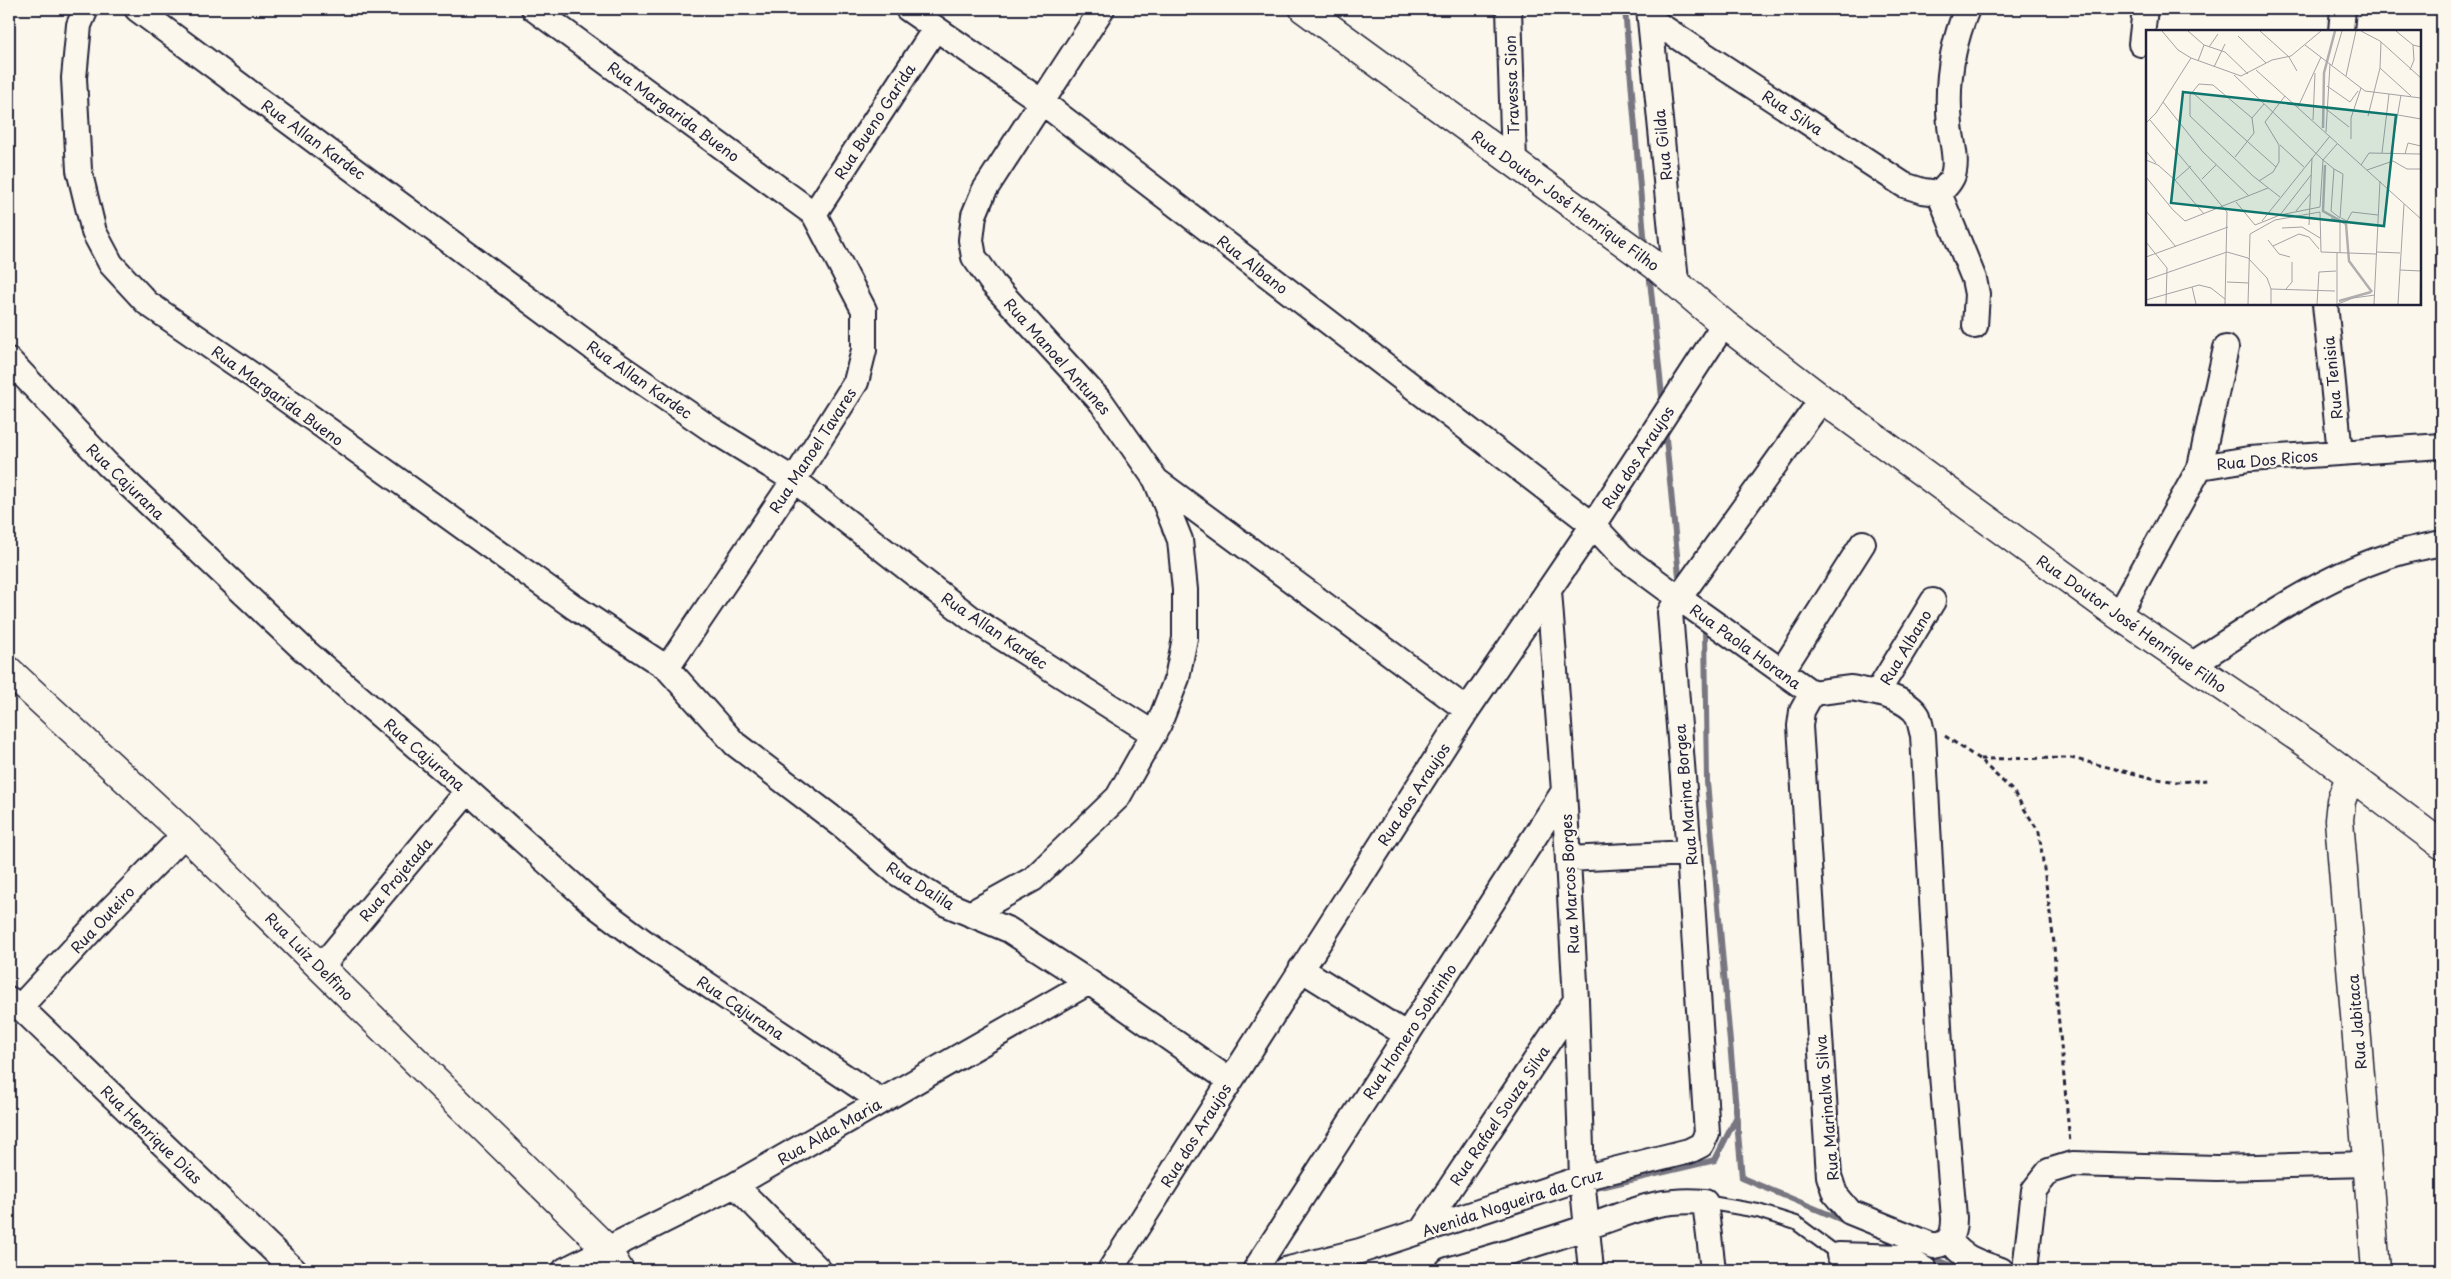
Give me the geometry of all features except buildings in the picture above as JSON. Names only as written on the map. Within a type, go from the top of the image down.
[{"type":"street","name":"Rua Margarida Bueno","points":[[86,9],[80,25],[74,78],[79,170],[94,232],[111,264],[147,302],[252,375],[574,607],[667,668]]},
{"type":"street","name":"Rua Allan Kardec","points":[[137,9],[603,355],[711,429],[794,480],[972,618],[1154,734]]},
{"type":"street","name":"Rua Margarida Bueno","points":[[534,9],[814,214]]},
{"type":"street","name":"Rua Albano","points":[[908,9],[1042,102],[1593,525]]},
{"type":"street","name":"Rua Manoel Antunes","points":[[970,914],[1033,879],[1118,797],[1154,734],[1177,678],[1185,638],[1186,590],[1180,540],[1156,480],[1102,403],[993,284],[974,258],[971,240],[974,215],[984,191],[1102,9]]},
{"type":"street","name":"Rua Doutor José Henrique Filho","points":[[1304,9],[1331,17],[1514,162],[1657,267],[1724,324],[1822,399],[2118,614],[2350,776],[2442,845]]},
{"type":"street","name":"Travessa Sion","points":[[1509,9],[1514,162]]},
{"type":"street","points":[[1967,9],[1958,30],[1947,91],[1954,171],[1949,183],[1940,193],[1974,279],[1977,294],[1975,326]]},
{"type":"street","points":[[2141,44],[2145,9]]},
{"type":"street","points":[[2341,30],[2343,9]]},
{"type":"street","name":"Rua Silva","points":[[1650,14],[1904,185],[1923,191],[1940,193]]},
{"type":"street","name":"Rua Gilda","points":[[1650,14],[1657,267]]},
{"type":"street","name":"Rua Bueno Garida","points":[[814,214],[935,29]]},
{"type":"street","name":"Rua Manoel Tavares","points":[[667,668],[794,480],[856,382],[864,350],[864,310],[814,214]]},
{"type":"street","name":"Rua Tenisia","points":[[2325,305],[2340,453]]},
{"type":"street","name":"Rua dos Araujos","points":[[1110,1270],[1229,1080],[1467,710],[1593,525],[1724,324]]},
{"type":"street","points":[[2200,467],[2226,348]]},
{"type":"street","name":"Rua Cajurana","points":[[9,360],[107,464],[304,650],[604,912],[659,952],[881,1101]]},
{"type":"street","points":[[1593,525],[1622,556],[1688,599],[1822,399]]},
{"type":"street","name":"Rua Dos Ricos","points":[[2118,614],[2200,467],[2242,460],[2442,446]]},
{"type":"street","points":[[1156,480],[1467,710]]},
{"type":"street","points":[[2191,665],[2316,588],[2355,569],[2397,553],[2442,542]]},
{"type":"street","points":[[1782,671],[1863,543]]},
{"type":"street","name":"Rua Marcos Borges","points":[[1549,591],[1564,791],[1576,1000],[1582,1180],[1591,1270]]},
{"type":"street","name":"Rua Paola Horana","points":[[1688,599],[1812,693]]},
{"type":"street","name":"Rua Marina Borgea","points":[[1688,599],[1670,612],[1690,853],[1706,1108]]},
{"type":"street","name":"Rua Albano","points":[[1877,692],[1933,601]]},
{"type":"street","name":"Rua Dalila","points":[[667,668],[735,744],[844,827],[897,873],[944,903],[1010,930],[1089,982],[1229,1080]]},
{"type":"street","name":"Rua Luiz Delfino","points":[[9,671],[185,834],[321,967],[612,1259]]},
{"type":"street","points":[[1812,693],[1851,688],[1877,692],[1906,706],[1918,717],[1923,735],[1941,1063],[1954,1218],[1950,1240],[1956,1249],[1967,1258],[2001,1270]]},
{"type":"street","name":"Rua Marinalva Silva","points":[[1812,693],[1802,711],[1800,726],[1829,1176],[1835,1194],[1850,1212],[1934,1246],[1944,1244],[1950,1240]]},
{"type":"street","name":"Rua Jabitaca","points":[[2350,776],[2341,801],[2339,820],[2376,1270]]},
{"type":"street","name":"Rua Homero Sobrinho","points":[[1255,1270],[1564,791]]},
{"type":"street","name":"Rua Projetada","points":[[321,967],[468,792]]},
{"type":"street","name":"Rua Outeiro","points":[[14,1003],[185,834]]},
{"type":"street","points":[[1568,859],[1690,853]]},
{"type":"street","points":[[1301,969],[1407,1035]]},
{"type":"street","name":"Rua Alda Maria","points":[[565,1270],[612,1259],[735,1185],[1089,982]]},
{"type":"street","name":"Rua Rafael Souza Silva","points":[[1422,1230],[1576,1000]]},
{"type":"street","name":"Rua Henrique Dias","points":[[14,1003],[294,1270]]},
{"type":"street","name":"Avenida Nogueira da Cruz","points":[[1285,1270],[1360,1251],[1582,1180],[1689,1151],[1701,1145],[1707,1134],[1706,1108]]},
{"type":"street","points":[[2025,1270],[2034,1190],[2049,1171],[2072,1164],[2217,1168],[2368,1164]]},
{"type":"street","points":[[735,1185],[819,1270]]},
{"type":"street","points":[[1448,1270],[1587,1223],[1655,1203],[1684,1200],[1705,1202],[1713,1270]]},
{"type":"street","points":[[1840,1262],[1904,1257],[1925,1270]]},
{"type":"lane","points":[[1705,1202],[1758,1211],[1796,1223],[1840,1262]]},
{"type":"path","points":[[1918,717],[1979,759],[2013,791],[2039,832],[2054,943],[2056,991],[2072,1164]]},
{"type":"path","points":[[1979,759],[2071,758],[2152,778],[2177,782],[2209,780]]},
{"type":"waterway","points":[[1625,9],[1645,247]]},
{"type":"waterway","points":[[1649,271],[1663,406]]},
{"type":"waterway","points":[[1665,428],[1679,576],[1682,584]]},
{"type":"waterway","points":[[1702,624],[1705,629],[1707,782],[1742,1178],[1847,1222]]},
{"type":"waterway","points":[[1588,1190],[1715,1160],[1736,1118]]},
{"type":"waterway","points":[[1923,1254],[1962,1270]]}]
